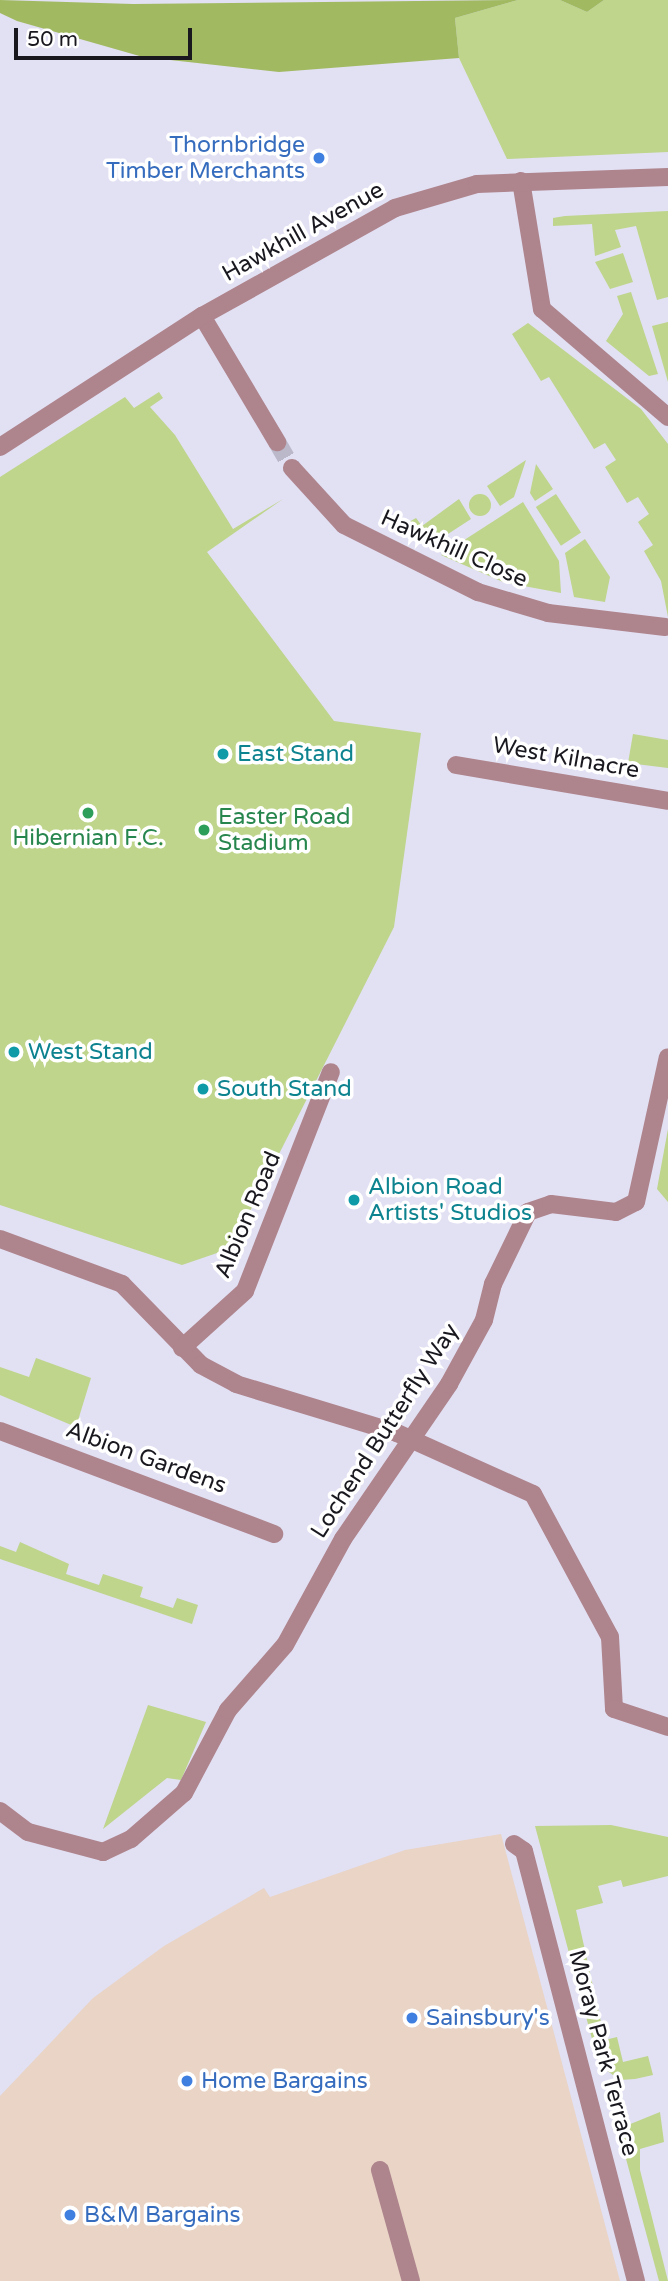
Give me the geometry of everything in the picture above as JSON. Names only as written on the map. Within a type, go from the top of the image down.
[{"type":"street","name":"Hawkhill Avenue","points":[[0,447],[202,316],[395,208],[461,187],[521,181],[668,177]]},
{"type":"street","points":[[521,181],[542,309],[668,417]]},
{"type":"street","points":[[202,316],[277,442]]},
{"type":"street","name":"Hawkhill Close","points":[[292,468],[344,525],[468,588],[548,612],[665,627]]},
{"type":"street","name":"West Kilnacre","points":[[456,765],[668,801]]},
{"type":"street","name":"Lochend Butterfly Way","points":[[0,1811],[14,1826],[74,1849],[114,1850],[184,1793],[228,1710],[285,1645],[343,1538],[412,1442],[484,1320],[493,1284],[528,1212],[551,1205],[616,1212],[636,1202],[668,1057]]},
{"type":"street","name":"Albion Road","points":[[182,1348],[245,1291],[331,1072]]},
{"type":"street","points":[[0,1238],[122,1284],[160,1317],[182,1348],[236,1384],[412,1442],[522,1486],[542,1504],[610,1637],[614,1709],[668,1727]]},
{"type":"street","name":"Albion Gardens","points":[[0,1431],[274,1534]]},
{"type":"street","name":"Moray Park Terrace","points":[[514,1844],[524,1851],[636,2281]]},
{"type":"street","points":[[380,2170],[411,2281]]},
{"type":"shaded area","points":[[501,1834],[620,2281],[0,2281],[0,2096],[93,1998],[164,1946],[264,1888],[270,1897],[405,1850]]},
{"type":"green space","points":[[0,0],[133,4],[518,0],[455,18],[459,58],[279,72],[143,57],[17,21],[0,13]]},
{"type":"green space","points":[[518,0],[560,0],[587,12],[604,0],[668,0],[668,152],[507,159],[459,58],[455,18]]},
{"type":"green space","points":[[560,0],[604,0],[587,12]]},
{"type":"green space","points":[[668,211],[668,297],[657,300],[636,226],[615,230],[621,247],[595,256],[592,224],[553,226],[553,218],[565,216]]},
{"type":"green space","points":[[623,253],[633,282],[610,289],[595,262]]},
{"type":"green space","points":[[631,292],[658,374],[649,376],[606,341],[623,314],[617,296]]},
{"type":"green space","points":[[668,322],[668,382],[652,326]]},
{"type":"green space","points":[[528,323],[641,409],[668,444],[668,617],[661,581],[644,551],[653,545],[638,522],[649,514],[638,497],[627,503],[605,467],[616,460],[605,443],[594,449],[549,377],[541,381],[512,334]]},
{"type":"green space","name":"Easter Road Stadium","points":[[159,392],[163,398],[150,407],[175,435],[233,529],[283,499],[207,552],[334,721],[421,733],[394,927],[243,1225],[220,1252],[182,1265],[0,1205],[0,477],[125,397],[134,408]]},
{"type":"green space","points":[[526,460],[514,497],[500,506],[487,486]]},
{"type":"green space","points":[[536,464],[553,489],[535,501],[530,493]]},
{"type":"green space","points":[[480,494],[488,497],[491,505],[488,513],[480,516],[472,513],[469,505],[472,497]]},
{"type":"green space","points":[[556,494],[581,533],[561,546],[536,507]]},
{"type":"green space","points":[[459,499],[471,519],[431,545],[400,527],[416,518],[422,526]]},
{"type":"green space","points":[[523,502],[559,561],[561,593],[503,582],[441,555]]},
{"type":"green space","points":[[585,539],[610,577],[605,602],[574,597],[565,553]]},
{"type":"green space","points":[[633,734],[668,740],[668,768],[628,763]]},
{"type":"green space","points":[[668,1129],[668,1202],[657,1189]]},
{"type":"green space","points":[[36,1358],[91,1378],[76,1427],[0,1395],[0,1367],[29,1377]]},
{"type":"green space","points":[[20,1542],[69,1564],[66,1574],[99,1585],[103,1574],[143,1587],[140,1597],[173,1608],[177,1598],[198,1605],[192,1624],[0,1559],[0,1546],[16,1552]]},
{"type":"green space","points":[[148,1705],[206,1722],[181,1780],[167,1778],[103,1829]]},
{"type":"green space","points":[[611,1825],[668,1837],[668,1876],[623,1887],[621,1880],[598,1886],[603,1903],[576,1910],[605,2040],[617,2037],[623,2062],[648,2056],[653,2075],[620,2080],[599,2065],[535,1826]]},
{"type":"green space","points":[[660,2112],[664,2142],[640,2149],[640,2170],[668,2281],[659,2281],[622,2144],[628,2125]]},
{"type":"tunnel","points":[[277,442],[292,468]]},
{"type":"place","name":"Thornbridge Timber Merchants","points":[[319,158]]},
{"type":"place","name":"East Stand","points":[[223,754]]},
{"type":"place","name":"Hibernian F.C.","points":[[88,813]]},
{"type":"place","name":"Easter Road Stadium","points":[[204,830]]},
{"type":"place","name":"West Stand","points":[[14,1052]]},
{"type":"place","name":"South Stand","points":[[203,1089]]},
{"type":"place","name":"Albion Road Artists' Studios","points":[[354,1200]]},
{"type":"place","name":"Sainsbury's","points":[[412,2018]]},
{"type":"place","name":"Home Bargains","points":[[187,2081]]},
{"type":"place","name":"B&M Bargains","points":[[70,2215]]}]
